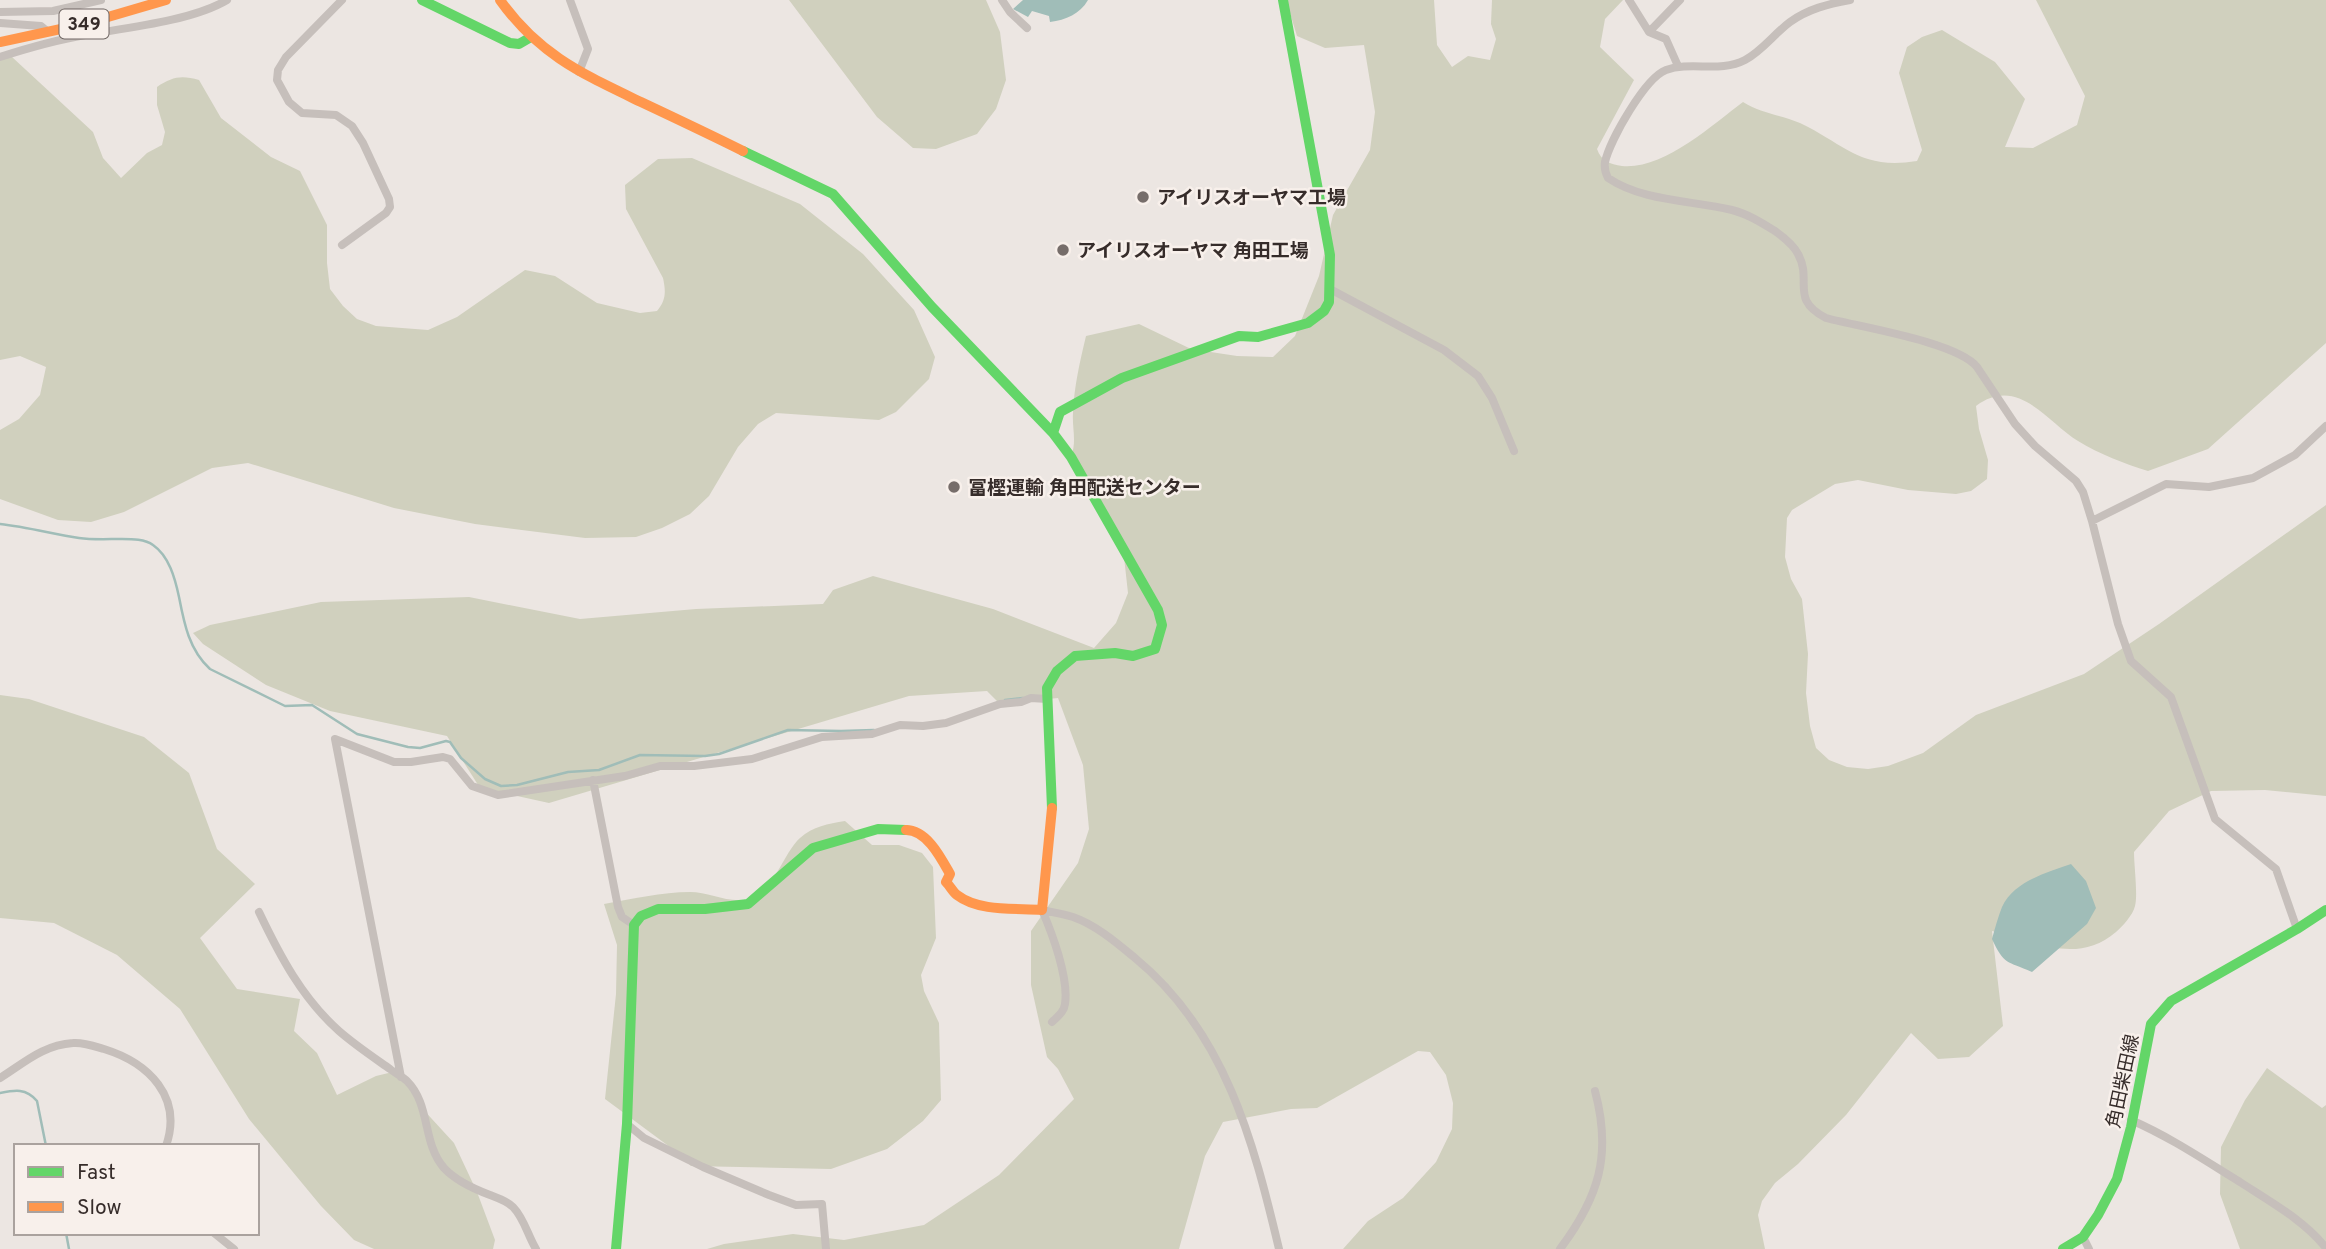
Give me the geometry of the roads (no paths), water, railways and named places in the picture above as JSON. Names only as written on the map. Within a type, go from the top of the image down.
[{"type":"main road","name":"349","points":[[0,42],[139,9],[166,0]]},
{"type":"main road","points":[[422,0],[510,43],[519,44],[531,37]]},
{"type":"main road","points":[[500,0],[531,37],[556,58],[579,72],[833,194],[932,307],[1053,433],[1071,457],[1099,505],[1158,610],[1162,625],[1154,649],[1133,656],[1115,653],[1075,656],[1057,671],[1047,688],[1052,803],[1042,910],[985,905],[970,902],[957,895],[946,882],[950,874],[935,849],[913,830],[894,828],[878,829],[813,848],[748,904],[705,909],[658,909],[641,916],[634,925],[627,1124],[616,1249]]},
{"type":"main road","points":[[1053,433],[1060,412],[1122,379],[1239,336],[1258,337],[1308,323],[1324,311],[1329,302],[1330,255],[1283,0]]},
{"type":"main road","name":"角田柴田線","points":[[2063,1249],[2083,1237],[2117,1180],[2151,1024],[2171,1001],[2297,929],[2326,909]]},
{"type":"street","points":[[0,12],[53,11],[101,0]]},
{"type":"street","points":[[0,57],[82,36],[183,16],[227,0]]},
{"type":"street","points":[[342,0],[281,63],[277,80],[289,102],[302,113],[336,115],[352,126],[389,199],[390,207],[386,213],[342,245]]},
{"type":"street","points":[[570,0],[588,49],[579,72]]},
{"type":"street","points":[[1002,0],[1027,28]]},
{"type":"street","points":[[1629,0],[1649,32],[1666,39],[1678,66]]},
{"type":"street","points":[[1649,32],[1680,0]]},
{"type":"street","points":[[1850,0],[1820,7],[1800,16],[1742,62],[1720,66],[1678,66],[1657,74],[1624,122],[1608,153],[1605,165],[1608,178],[1633,191],[1734,210],[1754,218],[1778,233],[1799,254],[1804,295],[1813,311],[1826,318],[1941,346],[1969,360],[1978,368],[2015,424],[2035,446],[2076,481],[2083,492],[2118,624],[2131,661],[2171,697],[2215,819],[2276,869],[2297,929]]},
{"type":"street","points":[[0,23],[41,26],[48,32]]},
{"type":"street","points":[[1330,289],[1444,350],[1478,376],[1492,398],[1514,451]]},
{"type":"street","points":[[2092,520],[2166,484],[2209,487],[2253,478],[2295,455],[2326,426]]},
{"type":"street","points":[[401,1077],[335,738],[394,762],[443,757],[450,759],[472,786],[498,795],[625,776],[660,766],[694,766],[752,759],[822,737],[872,734],[900,725],[946,723],[1000,704],[1031,698],[1047,699]]},
{"type":"street","points":[[593,780],[618,907],[622,917],[634,925]]},
{"type":"street","points":[[1042,910],[1055,947],[1065,989],[1062,1013],[1052,1021]]},
{"type":"street","points":[[1042,910],[1074,918],[1118,943],[1155,974],[1187,1010],[1229,1082],[1258,1167],[1279,1249]]},
{"type":"street","points":[[259,912],[289,972],[299,986],[337,1029],[406,1080],[421,1101],[431,1144],[445,1168],[471,1187],[510,1204],[518,1213],[536,1249]]},
{"type":"street","points":[[0,1077],[42,1050],[72,1043],[115,1052],[143,1068],[158,1083],[168,1101],[171,1132],[167,1144]]},
{"type":"street","points":[[1560,1249],[1590,1202],[1601,1168],[1604,1153],[1602,1119],[1595,1091]]},
{"type":"street","points":[[2131,1120],[2200,1156],[2286,1212],[2326,1248]]},
{"type":"street","points":[[627,1124],[644,1138],[769,1195],[796,1205],[821,1204],[826,1249]]},
{"type":"street","points":[[216,1235],[234,1249]]},
{"type":"street","points":[[2083,1237],[2089,1249]]},
{"type":"water","points":[[1023,0],[1088,0],[1072,16],[1050,22],[1049,16],[1032,11],[1028,17],[1013,9]]},
{"type":"water","points":[[2071,864],[2086,881],[2096,908],[2087,924],[2032,972],[2007,961],[1992,939],[2007,898],[2032,879]]},
{"type":"waterway","points":[[0,524],[79,538],[134,539],[150,543],[159,550],[170,568],[176,582],[188,636],[210,669],[285,706],[312,705],[357,734],[408,747],[420,748],[450,742],[461,758],[485,779],[501,786],[517,785],[568,772],[599,770],[640,755],[719,754],[788,730],[874,730]]},
{"type":"waterway","points":[[1005,700],[1023,698]]},
{"type":"waterway","points":[[0,1093],[20,1091],[37,1101],[46,1144]]},
{"type":"waterway","points":[[66,1235],[69,1249]]},
{"type":"place","name":"アイリスオーヤマ工場","points":[[1143,197]]},
{"type":"place","name":"アイリスオーヤマ 角田工場","points":[[1063,250]]},
{"type":"place","name":"冨樫運輸 角田配送センター","points":[[954,487]]}]
